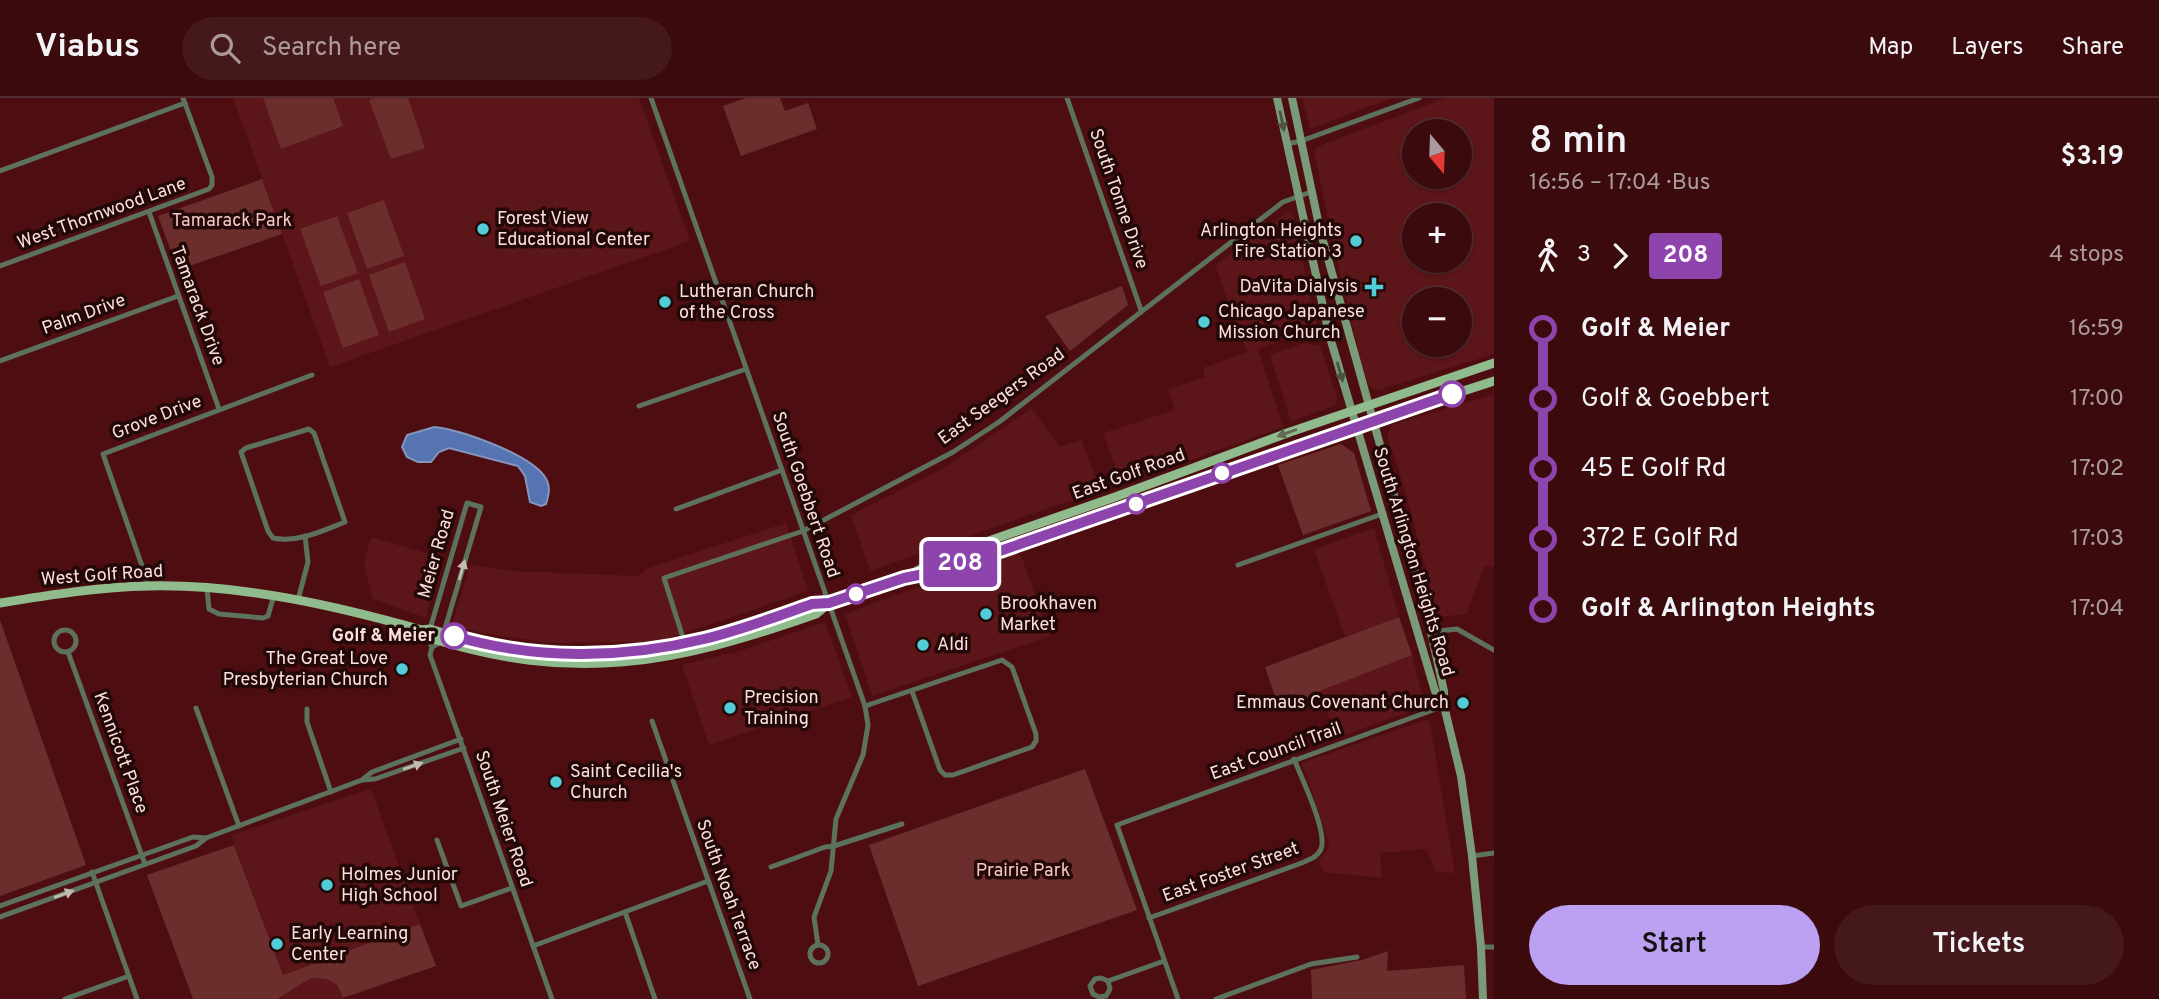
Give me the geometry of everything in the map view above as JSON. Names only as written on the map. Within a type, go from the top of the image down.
[{"type":"main road","name":"South Arlington Heights Road","points":[[1277,98],[1326,322],[1435,691],[1444,706]]},
{"type":"main road","name":"South Arlington Heights Road","points":[[1292,98],[1323,243],[1444,691],[1444,706],[1461,776],[1472,856],[1483,999]]},
{"type":"main road","points":[[1367,406],[1494,363]]},
{"type":"main road","points":[[1371,421],[1494,381]]},
{"type":"main road","name":"East Golf Road","points":[[904,578],[943,557],[1367,406]]},
{"type":"main road","name":"East Golf Road","points":[[439,640],[554,653],[612,654],[685,644],[744,628],[812,604],[829,603],[904,578],[948,569],[1371,421]]},
{"type":"main road","name":"West Golf Road","points":[[0,603],[72,591],[149,586],[207,588],[274,594],[391,622]]},
{"type":"main road","name":"East Golf Road","points":[[391,622],[489,655],[589,665],[642,662],[693,653],[755,636],[816,614],[829,603]]},
{"type":"street","name":"South Goebbert Road","points":[[651,98],[865,706],[867,740],[836,819],[827,885],[814,917],[818,945]]},
{"type":"street","name":"South Tonne Drive","points":[[1067,98],[1141,310]]},
{"type":"street","points":[[1287,144],[1419,98]]},
{"type":"street","points":[[0,171],[184,101]]},
{"type":"street","name":"West Thornwood Lane","points":[[0,265],[149,212],[212,186],[212,177],[184,101]]},
{"type":"street","name":"East Seegers Road","points":[[685,644],[664,578],[803,531],[961,447],[999,422],[1283,202],[1311,191]]},
{"type":"street","name":"Tamarack Drive","points":[[149,212],[219,410]]},
{"type":"street","name":"Palm Drive","points":[[0,361],[178,296]]},
{"type":"street","points":[[639,406],[746,369]]},
{"type":"street","name":"Grove Drive","points":[[149,586],[103,454],[312,376]]},
{"type":"street","points":[[309,429],[314,433],[345,522],[305,536],[285,540],[273,538],[268,531],[241,452],[246,448],[309,429]]},
{"type":"street","points":[[676,509],[782,470]]},
{"type":"street","name":"Meier Road","points":[[426,632],[467,503],[481,507],[439,640]]},
{"type":"street","points":[[1238,565],[1382,514]]},
{"type":"street","points":[[298,600],[308,562],[305,536]]},
{"type":"street","points":[[207,588],[209,609],[219,614],[263,618],[268,616],[274,594]]},
{"type":"street","points":[[1430,632],[1457,629],[1494,650]]},
{"type":"street","name":"Kennicott Place","points":[[61,631],[72,632],[76,638],[74,648],[68,652],[58,649],[55,643],[56,636],[61,631]]},
{"type":"street","name":"South Meier Road","points":[[439,640],[430,655],[552,999]]},
{"type":"street","name":"Kennicott Place","points":[[68,652],[145,864]]},
{"type":"street","points":[[865,706],[997,661],[1008,662],[1036,734],[1036,741],[1032,747],[953,775],[945,775],[940,770],[912,691]]},
{"type":"street","name":"East Council Trail","points":[[1149,918],[1117,825],[1444,706]]},
{"type":"street","points":[[196,708],[239,826]]},
{"type":"street","points":[[307,709],[306,722],[331,792]]},
{"type":"street","name":"South Noah Terrace","points":[[652,721],[750,999]]},
{"type":"street","points":[[362,780],[372,772],[461,738]]},
{"type":"street","points":[[0,917],[196,846],[206,838],[362,780],[375,779],[464,748]]},
{"type":"street","name":"East Foster Street","points":[[1149,918],[1316,856],[1321,850],[1320,829],[1294,759]]},
{"type":"street","points":[[771,867],[825,847],[902,824]]},
{"type":"street","points":[[0,906],[193,836],[206,838]]},
{"type":"street","points":[[437,840],[461,906],[512,888]]},
{"type":"street","points":[[1472,856],[1494,853]]},
{"type":"street","points":[[92,872],[137,999]]},
{"type":"street","points":[[533,946],[708,881]]},
{"type":"street","points":[[625,912],[655,999]]},
{"type":"street","points":[[1149,918],[1178,999]]},
{"type":"street","points":[[1481,947],[1494,947]]},
{"type":"street","points":[[1216,999],[1311,964],[1357,957]]},
{"type":"street","points":[[1108,981],[1164,961]]},
{"type":"street","points":[[65,999],[129,976]]},
{"type":"shaded area","name":"Forest View Educational Center","points":[[233,98],[639,98],[690,241],[330,367]]},
{"type":"shaded area","points":[[1302,98],[1392,98],[1310,129]]},
{"type":"shaded area","points":[[1445,98],[1494,98],[1494,354],[1379,390],[1369,386],[1340,275],[1314,152],[1317,147]]},
{"type":"shaded area","points":[[1287,212],[1292,213],[1317,328],[1258,349],[1283,427],[1126,483],[1120,480],[1103,433],[1175,410],[1168,389],[1205,377],[1203,368],[1247,352],[1215,265]]},
{"type":"shaded area","points":[[1304,343],[1320,346],[1338,400],[1334,406],[1291,422],[1270,355]]},
{"type":"shaded area","points":[[1494,396],[1494,566],[1484,567],[1467,614],[1438,617],[1407,497],[1387,435],[1392,425]]},
{"type":"shaded area","points":[[1032,408],[1060,447],[1082,440],[1100,490],[870,571],[851,515],[941,470]]},
{"type":"shaded area","points":[[786,523],[808,591],[669,638],[640,642],[551,643],[482,633],[452,625],[470,565],[512,571],[638,576],[646,569]]},
{"type":"shaded area","points":[[1374,528],[1399,617],[1345,637],[1314,549]]},
{"type":"shaded area","points":[[371,537],[440,557],[426,618],[373,599],[364,564]]},
{"type":"shaded area","points":[[1019,550],[1050,636],[872,696],[845,614]]},
{"type":"shaded area","points":[[825,622],[852,697],[709,745],[682,665],[740,651]]},
{"type":"shaded area","points":[[1412,655],[1425,706],[1336,738],[1320,691]]},
{"type":"shaded area","points":[[1425,720],[1430,722],[1455,873],[1435,871],[1426,849],[1380,853],[1382,878],[1323,872],[1319,860],[1329,848],[1328,839],[1302,763]]},
{"type":"shaded area","name":"Holmes Junior High School","points":[[371,789],[420,924],[283,975],[231,835]]},
{"type":"shaded area","points":[[311,978],[326,979],[337,985],[343,999],[277,999]]},
{"type":"green space","points":[[263,98],[333,98],[343,126],[281,149]]},
{"type":"green space","points":[[408,98],[425,148],[391,159],[369,100]]},
{"type":"green space","points":[[746,98],[780,98],[785,111],[808,103],[817,129],[741,156],[723,106]]},
{"type":"green space","name":"Tamarack Park","points":[[262,179],[282,234],[178,270],[158,216]]},
{"type":"green space","points":[[384,200],[404,256],[367,269],[347,213]]},
{"type":"green space","points":[[337,216],[358,273],[321,286],[300,229]]},
{"type":"green space","points":[[405,262],[425,319],[389,332],[369,275]]},
{"type":"green space","points":[[359,279],[379,335],[343,348],[323,292]]},
{"type":"green space","points":[[1122,286],[1128,305],[1070,351],[1045,316]]},
{"type":"green space","points":[[1341,444],[1354,453],[1371,511],[1303,535],[1278,465]]},
{"type":"green space","points":[[1399,617],[1412,655],[1320,691],[1280,711],[1265,667]]},
{"type":"green space","points":[[0,620],[86,865],[0,896]]},
{"type":"green space","name":"Prairie Park","points":[[1085,769],[1137,910],[918,986],[869,845]]},
{"type":"green space","points":[[234,845],[283,975],[420,924],[436,966],[343,998],[337,985],[326,979],[311,978],[277,999],[193,999],[147,875]]},
{"type":"green space","points":[[1388,951],[1387,971],[1464,965],[1466,999],[1312,999],[1311,970],[1362,960]]},
{"type":"water","points":[[434,427],[494,444],[537,468],[548,484],[546,504],[541,506],[530,502],[525,476],[518,466],[449,448],[439,452],[431,462],[418,462],[407,457],[402,447],[407,435]]},
{"type":"bus line","name":"208","points":[[454,636],[512,649],[585,654],[638,651],[708,639],[812,604],[829,603],[904,578],[948,569],[1452,394]]},
{"type":"place","name":"Forest View Educational Center","points":[[483,229]]},
{"type":"place","name":"Arlington Heights Fire Station 3","points":[[1356,241]]},
{"type":"place","name":"DaVita Dialysis","points":[[1374,287]]},
{"type":"place","name":"Lutheran Church of the Cross","points":[[665,302]]},
{"type":"place","name":"Chicago Japanese Mission Church","points":[[1204,322]]},
{"type":"place","name":"Brookhaven Market","points":[[986,614]]},
{"type":"place","name":"Golf & Meier","points":[[454,636]]},
{"type":"place","name":"Aldi","points":[[923,645]]},
{"type":"place","name":"The Great Love Presbyterian Church","points":[[402,669]]},
{"type":"place","name":"Emmaus Covenant Church","points":[[1463,703]]},
{"type":"place","name":"Precision Training","points":[[730,708]]},
{"type":"place","name":"Saint Cecilia's Church","points":[[556,782]]},
{"type":"place","name":"Holmes Junior High School","points":[[327,885]]},
{"type":"place","name":"Early Learning Center","points":[[277,944]]}]
